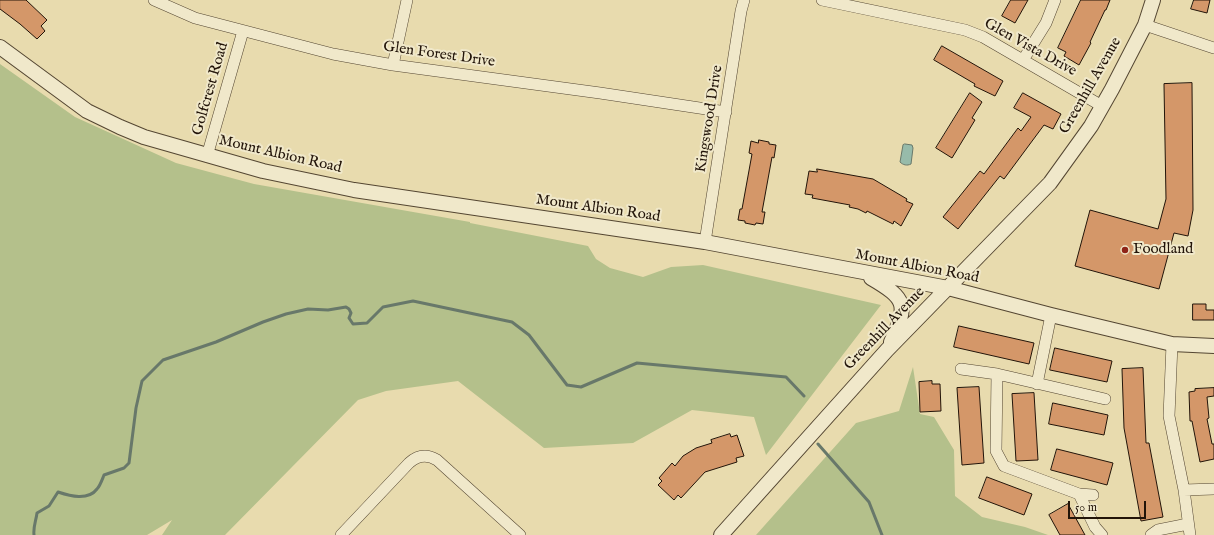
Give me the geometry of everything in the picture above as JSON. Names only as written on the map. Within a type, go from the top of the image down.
[{"type":"street","name":"Glen Forest Drive","points":[[154,0],[195,18],[333,54],[393,65],[600,93],[726,112]]},
{"type":"street","points":[[393,65],[407,0]]},
{"type":"street","name":"Kingswood Drive","points":[[705,242],[741,11],[744,0]]},
{"type":"street","name":"Glen Vista Drive","points":[[822,0],[845,2],[965,30],[983,37],[1102,106]]},
{"type":"street","points":[[1023,60],[1046,23],[1055,0]]},
{"type":"street","name":"Greenhill Avenue","points":[[721,535],[887,350],[1050,183],[1091,126],[1145,25],[1153,0]]},
{"type":"street","points":[[1145,25],[1214,48]]},
{"type":"street","name":"Golfcrest Road","points":[[207,156],[243,31]]},
{"type":"street","name":"Mount Albion Road","points":[[0,47],[88,111],[120,127],[144,137],[263,171],[354,190],[705,242],[948,288],[1051,315],[1172,344],[1214,346]]},
{"type":"street","points":[[864,273],[889,288],[897,295],[900,301],[902,312],[897,328],[887,350]]},
{"type":"street","points":[[1037,384],[1051,315]]},
{"type":"street","points":[[1172,344],[1169,416],[1184,490],[1190,535]]},
{"type":"street","points":[[961,368],[997,374],[1105,398]]},
{"type":"street","points":[[997,374],[996,451],[1004,466],[1079,494],[1093,495]]},
{"type":"street","points":[[341,535],[409,463],[414,459],[424,456],[437,460],[520,535]]},
{"type":"street","points":[[1184,490],[1214,489]]},
{"type":"street","points":[[1079,494],[1095,527],[1102,535]]},
{"type":"street","points":[[1151,535],[1158,530],[1188,524]]},
{"type":"green space","points":[[0,64],[75,117],[176,163],[254,184],[470,222],[588,246],[596,259],[610,268],[643,277],[671,267],[703,265],[881,305],[766,455],[754,417],[692,410],[633,443],[544,448],[458,381],[386,391],[358,400],[225,535],[162,535],[172,520],[147,535],[0,535]]},
{"type":"green space","points":[[913,367],[920,414],[934,417],[954,450],[955,496],[982,517],[1025,527],[1048,535],[756,535],[856,423],[899,411]]},
{"type":"shaded area","points":[[903,145],[912,145],[913,148],[911,164],[908,165],[900,162]]},
{"type":"building","points":[[0,0],[26,0],[47,20],[41,26],[45,31],[37,39],[0,9]]},
{"type":"building","points":[[1011,0],[1028,0],[1015,23],[1002,16]]},
{"type":"building","points":[[1081,0],[1110,0],[1090,42],[1091,43],[1079,65],[1064,56],[1066,52],[1058,48]]},
{"type":"building","points":[[1194,0],[1210,0],[1207,13],[1191,9]]},
{"type":"building","points":[[942,46],[1003,81],[995,96],[974,86],[975,84],[934,60]]},
{"type":"building","points":[[1192,83],[1193,210],[1188,236],[1174,233],[1159,289],[1075,266],[1090,210],[1158,229],[1166,199],[1164,84]]},
{"type":"building","points":[[970,93],[982,102],[972,118],[975,120],[952,158],[936,148]]},
{"type":"building","points":[[1023,93],[1061,114],[1053,129],[1044,125],[1004,179],[1000,176],[958,229],[943,217],[980,171],[984,174],[1018,128],[1021,131],[1031,117],[1014,108]]},
{"type":"building","points":[[759,140],[776,145],[774,158],[772,157],[762,212],[765,212],[763,224],[756,223],[755,225],[738,220],[740,209],[742,209],[752,154],[749,153],[751,141],[758,143]]},
{"type":"building","points":[[817,169],[873,179],[913,204],[901,226],[894,221],[893,224],[867,211],[866,213],[849,207],[850,205],[812,198],[813,195],[805,194],[809,171],[817,172]]},
{"type":"building","points":[[1193,304],[1206,304],[1206,310],[1214,310],[1214,320],[1193,320]]},
{"type":"building","points":[[959,326],[1034,343],[1029,364],[954,347]]},
{"type":"building","points":[[1055,348],[1112,361],[1107,382],[1050,370]]},
{"type":"building","points":[[1143,368],[1146,443],[1149,443],[1163,517],[1141,521],[1124,428],[1122,369]]},
{"type":"building","points":[[932,381],[932,384],[940,384],[941,411],[920,412],[919,382]]},
{"type":"building","points":[[979,387],[984,463],[962,465],[957,388]]},
{"type":"building","points":[[1214,388],[1214,396],[1207,397],[1209,418],[1207,419],[1212,444],[1214,444],[1214,459],[1200,462],[1192,421],[1190,421],[1189,392],[1195,391],[1195,389]]},
{"type":"building","points":[[1034,393],[1038,460],[1016,461],[1012,394]]},
{"type":"building","points":[[1053,403],[1108,415],[1104,435],[1049,424]]},
{"type":"building","points":[[730,434],[731,437],[737,435],[744,456],[736,458],[737,462],[705,472],[681,498],[678,495],[674,500],[658,485],[662,481],[659,478],[672,463],[675,466],[683,456],[696,448],[712,443],[711,440]]},
{"type":"building","points":[[1057,449],[1113,463],[1107,485],[1051,470]]},
{"type":"building","points":[[987,477],[1032,494],[1024,515],[979,498]]},
{"type":"building","points":[[1068,504],[1085,535],[1060,535],[1049,515]]},
{"type":"waterway","points":[[34,535],[37,513],[49,506],[58,492],[73,496],[89,495],[98,488],[104,475],[124,468],[129,463],[136,408],[142,381],[163,360],[216,342],[263,322],[286,314],[308,309],[328,310],[346,307],[351,313],[349,318],[353,324],[367,323],[383,307],[413,301],[512,322],[529,335],[567,385],[581,387],[637,363],[786,377],[804,396]]},
{"type":"waterway","points":[[818,444],[869,502],[882,535]]},
{"type":"place","name":"Foodland","points":[[1125,250]]}]
